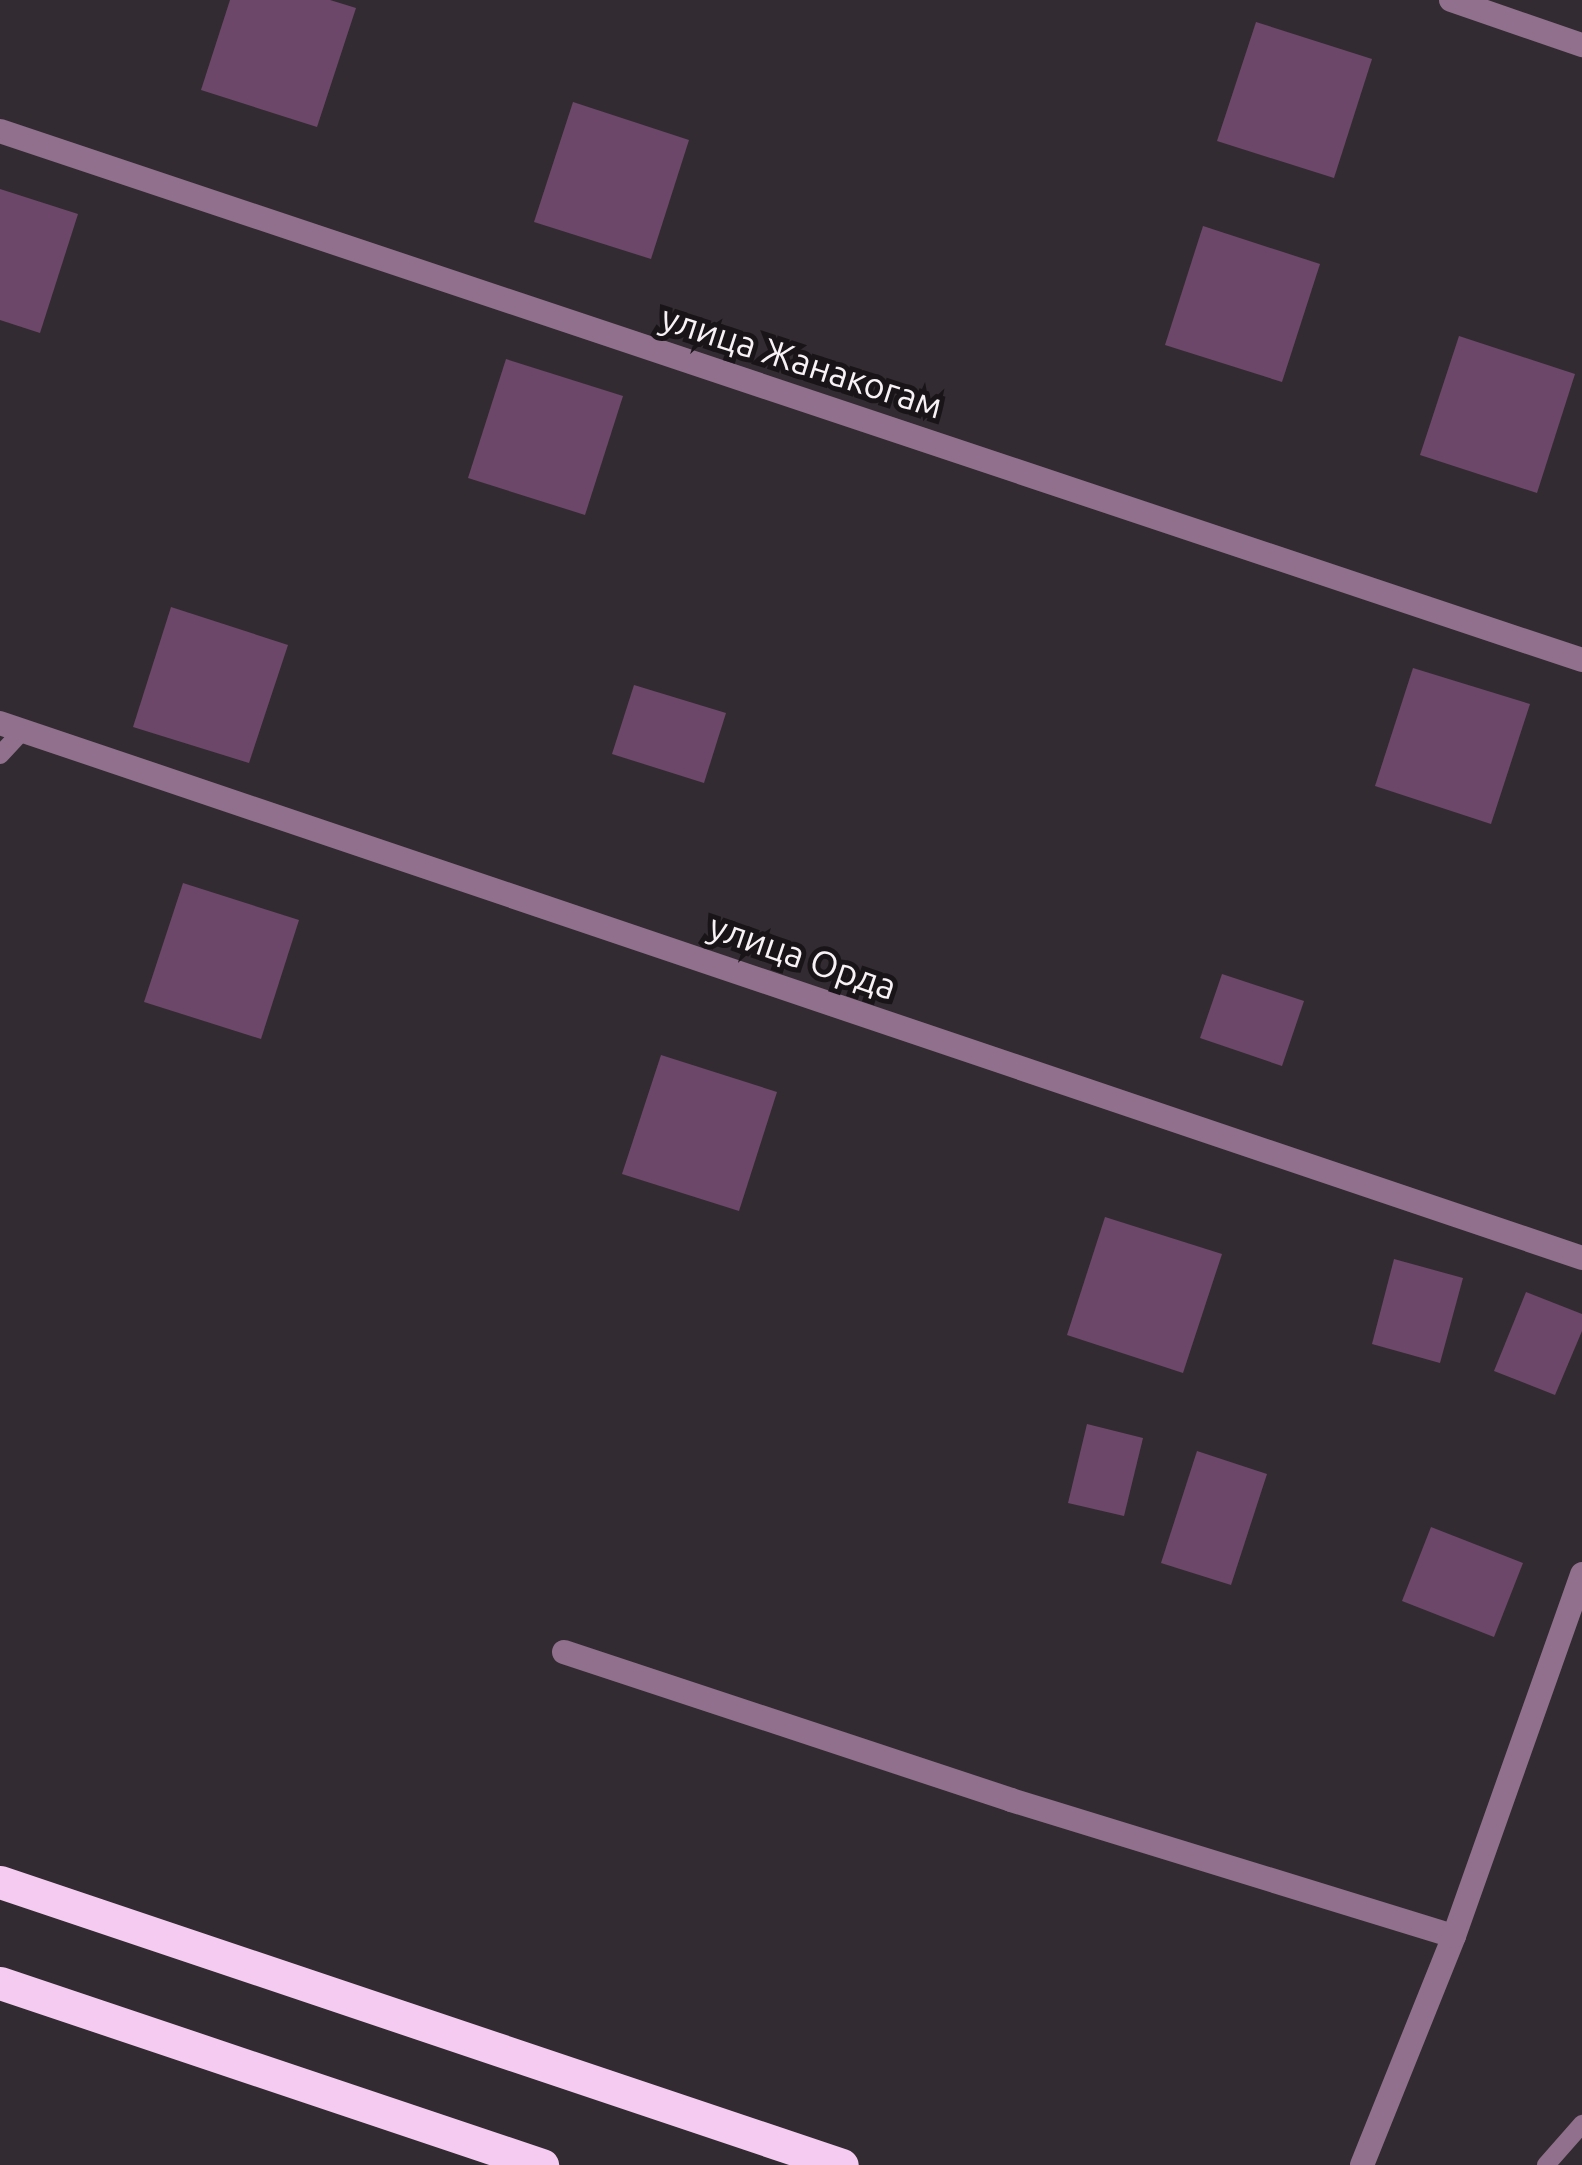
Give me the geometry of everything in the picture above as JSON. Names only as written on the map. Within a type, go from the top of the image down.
[{"type":"highway","points":[[0,1882],[842,2165]]},
{"type":"highway","points":[[0,1983],[542,2165]]},
{"type":"street","points":[[1451,0],[1582,45]]},
{"type":"street","name":"улица Жанакогам","points":[[0,131],[1582,660]]},
{"type":"street","name":"улица Орда","points":[[11,727],[1582,1258]]},
{"type":"street","points":[[1363,2165],[1454,1936],[1582,1574]]},
{"type":"street","points":[[564,1652],[1011,1800],[1454,1936]]},
{"type":"lane","points":[[0,755],[11,727]]},
{"type":"lane","points":[[1546,2165],[1582,2124]]},
{"type":"building","points":[[230,0],[330,0],[356,8],[317,127],[201,90]]},
{"type":"building","points":[[1256,22],[1372,59],[1334,178],[1217,141]]},
{"type":"building","points":[[573,102],[689,140],[651,259],[534,222]]},
{"type":"building","points":[[0,189],[78,214],[40,333],[0,320]]},
{"type":"building","points":[[1203,226],[1320,264],[1282,382],[1165,345]]},
{"type":"building","points":[[1459,336],[1575,374],[1537,493],[1420,455]]},
{"type":"building","points":[[506,359],[623,396],[585,515],[468,478]]},
{"type":"building","points":[[171,607],[288,645],[249,763],[133,727]]},
{"type":"building","points":[[1413,668],[1530,704],[1491,824],[1375,786]]},
{"type":"building","points":[[634,685],[726,713],[704,783],[612,754]]},
{"type":"building","points":[[183,883],[299,920],[261,1039],[144,1002]]},
{"type":"building","points":[[1222,974],[1304,1001],[1282,1066],[1200,1038]]},
{"type":"building","points":[[661,1055],[777,1092],[739,1211],[622,1174]]},
{"type":"building","points":[[1105,1217],[1222,1254],[1183,1373],[1067,1335]]},
{"type":"building","points":[[1394,1259],[1463,1278],[1440,1363],[1372,1344]]},
{"type":"building","points":[[1526,1292],[1582,1314],[1582,1331],[1555,1395],[1494,1371]]},
{"type":"building","points":[[1087,1424],[1143,1438],[1124,1516],[1068,1503]]},
{"type":"building","points":[[1197,1451],[1267,1474],[1231,1585],[1161,1563]]},
{"type":"building","points":[[1431,1527],[1523,1563],[1494,1637],[1402,1601]]}]
